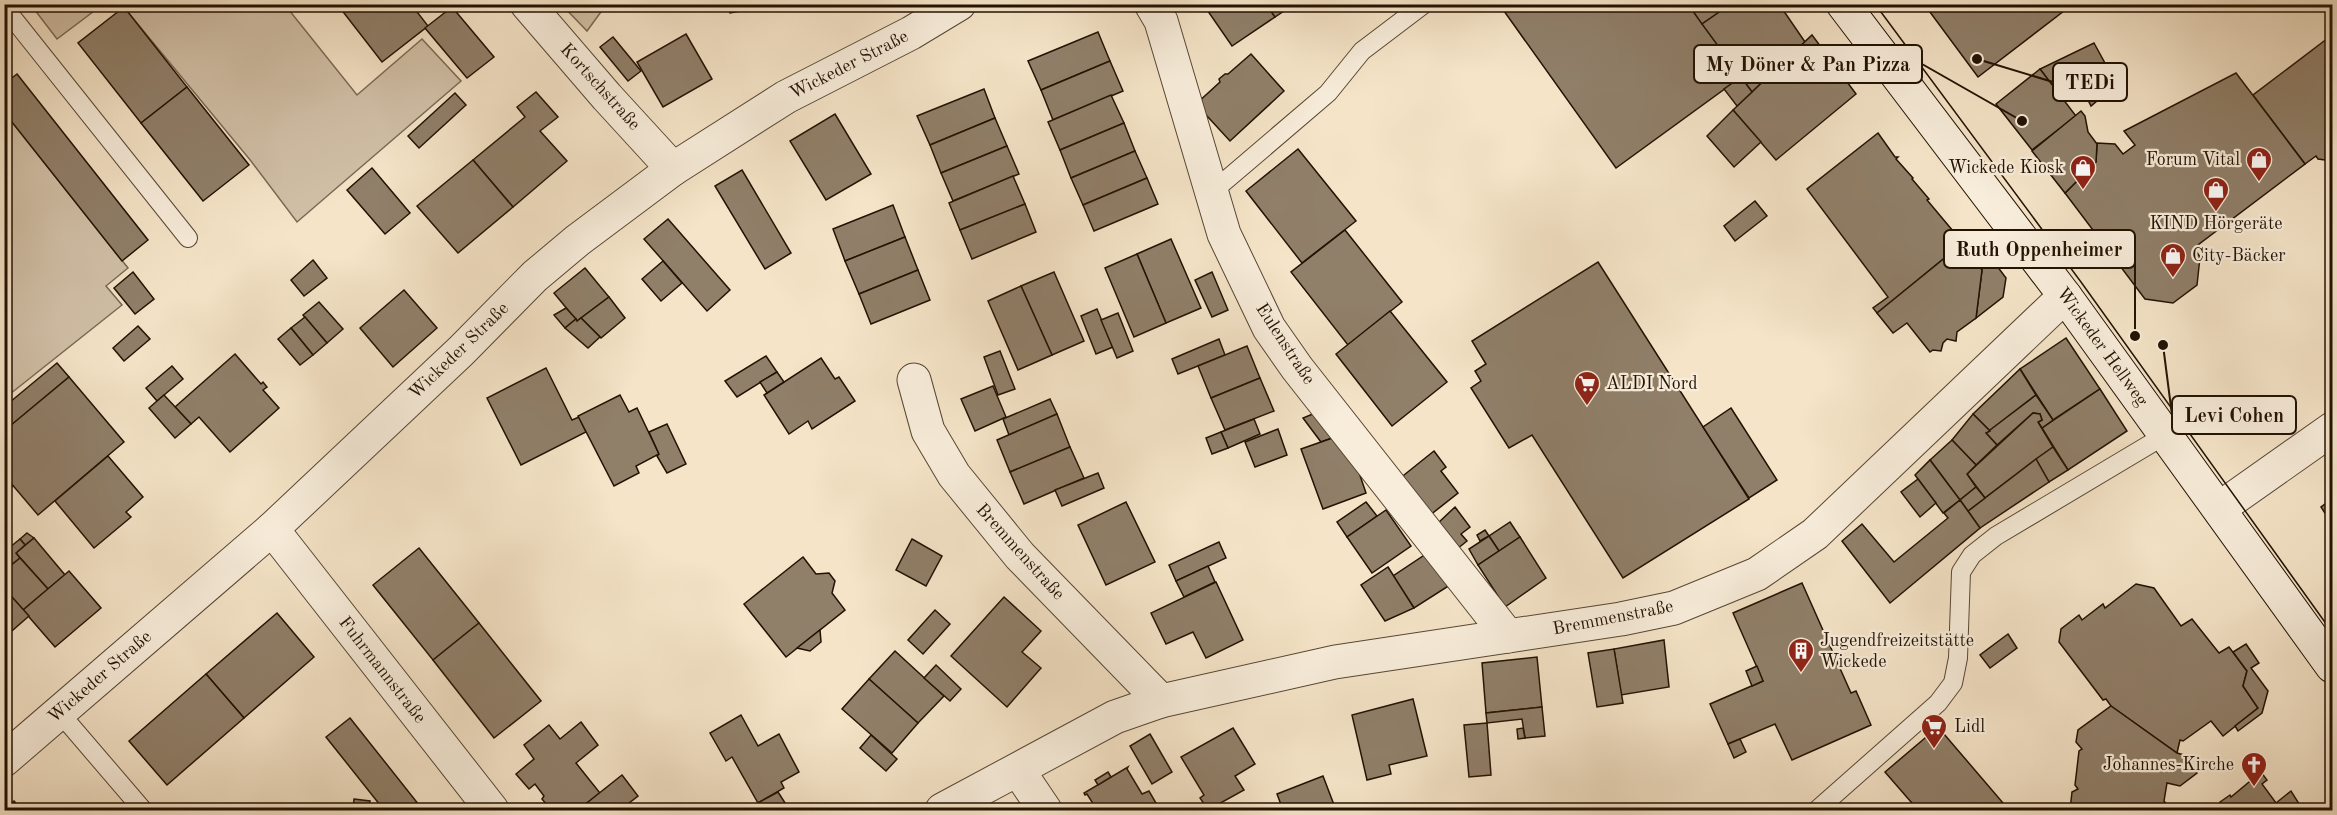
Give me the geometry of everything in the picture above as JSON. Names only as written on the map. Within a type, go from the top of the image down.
[{"type":"street","name":"Kortschstraße","points":[[527,4],[607,98],[673,169]]},
{"type":"street","name":"Wickeder Straße","points":[[4,760],[272,529],[461,351],[535,276],[578,240],[673,169],[786,97],[912,33],[959,4]]},
{"type":"street","name":"Eulenstraße","points":[[1151,4],[1161,21],[1224,234],[1269,328],[1508,636]]},
{"type":"street","name":"Wickeder Hellweg","points":[[1843,4],[2167,434],[2332,666]]},
{"type":"street","name":"Bremmenstraße","points":[[942,810],[1115,717],[1161,701],[1335,662],[1621,619],[1674,608],[1757,574],[1815,534],[2065,296]]},
{"type":"street","name":"Bremmenstraße","points":[[914,380],[928,431],[954,474],[1020,556],[1161,701]]},
{"type":"street","points":[[2220,508],[2332,429]]},
{"type":"street","name":"Fuhrmannstraße","points":[[272,529],[492,810]]},
{"type":"street","points":[[1018,770],[1045,810]]},
{"type":"lane","points":[[1212,192],[1328,93],[1362,51],[1424,4]]},
{"type":"lane","points":[[4,7],[188,238]]},
{"type":"lane","points":[[1817,810],[1938,703],[1953,683],[1958,658],[1961,572],[1972,555],[1996,536],[2167,434]]},
{"type":"lane","points":[[59,712],[143,810]]},
{"type":"shaded area","points":[[31,5],[102,5],[57,39]]},
{"type":"shaded area","points":[[122,5],[285,5],[357,95],[422,39],[461,81],[297,222],[251,161]]},
{"type":"shaded area","points":[[562,5],[606,5],[587,31]]},
{"type":"shaded area","points":[[4,112],[128,268],[106,286],[122,305],[5,398]]},
{"type":"building","points":[[337,4],[411,4],[428,26],[382,62]]},
{"type":"building","points":[[729,4],[784,4],[730,13]]},
{"type":"building","points":[[1203,4],[1266,4],[1275,17],[1232,46]]},
{"type":"building","points":[[1266,4],[1288,4],[1290,7],[1275,17]]},
{"type":"building","points":[[1499,4],[1688,4],[1741,77],[1616,168]]},
{"type":"building","points":[[1688,4],[1731,4],[1702,24]]},
{"type":"building","points":[[1731,4],[1779,4],[1805,42],[1752,92],[1702,24]]},
{"type":"building","points":[[1924,4],[2073,4],[1978,77]]},
{"type":"building","points":[[124,7],[187,87],[141,123],[78,43]]},
{"type":"building","points":[[452,7],[494,57],[467,78],[425,28]]},
{"type":"building","points":[[1098,32],[1110,61],[1041,90],[1028,61]]},
{"type":"building","points":[[686,34],[712,79],[663,107],[637,62]]},
{"type":"building","points":[[1812,35],[1856,94],[1776,160],[1733,110]]},
{"type":"building","points":[[2332,35],[2332,161],[2318,159],[2316,156],[2305,164],[2253,95]]},
{"type":"building","points":[[613,37],[641,71],[628,81],[600,47]]},
{"type":"building","points":[[2094,43],[2106,65],[2056,91],[2040,69]]},
{"type":"building","points":[[1251,54],[1284,91],[1230,141],[1196,104],[1220,82],[1219,79]]},
{"type":"building","points":[[1110,61],[1123,91],[1053,120],[1041,90]]},
{"type":"building","points":[[2106,65],[2117,84],[2091,106],[2078,80]]},
{"type":"building","points":[[2040,69],[2076,116],[2032,150],[1996,104]]},
{"type":"building","points":[[2236,73],[2305,164],[2194,248],[2200,257],[2197,285],[2173,303],[2145,299],[2065,193],[2096,162],[2097,143],[2115,144],[2123,154],[2135,145],[2124,131]]},
{"type":"building","points":[[17,74],[148,240],[122,261],[4,112],[4,84]]},
{"type":"building","points":[[1741,77],[1752,92],[1737,106],[1724,89]]},
{"type":"building","points":[[187,87],[249,165],[203,201],[141,123]]},
{"type":"building","points":[[984,89],[995,118],[930,145],[917,116]]},
{"type":"building","points":[[536,92],[558,117],[540,131],[567,161],[513,207],[473,160],[525,117],[517,107]]},
{"type":"building","points":[[455,93],[466,105],[419,148],[408,136]]},
{"type":"building","points":[[1111,95],[1124,123],[1060,150],[1048,122]]},
{"type":"building","points":[[1733,110],[1761,142],[1734,167],[1707,136]]},
{"type":"building","points":[[2081,111],[2085,116],[2088,132],[2097,144],[2096,162],[2065,193],[2032,151]]},
{"type":"building","points":[[835,114],[871,174],[826,200],[790,141]]},
{"type":"building","points":[[995,118],[1007,146],[941,173],[930,145]]},
{"type":"building","points":[[1124,123],[1135,151],[1071,178],[1060,150]]},
{"type":"building","points":[[1878,133],[1929,199],[1927,200],[1963,243],[1877,313],[1873,308],[1888,297],[1807,189]]},
{"type":"building","points":[[1007,146],[1019,174],[953,201],[941,173]]},
{"type":"building","points":[[1298,149],[1356,221],[1302,263],[1246,191]]},
{"type":"building","points":[[1135,151],[1147,178],[1083,205],[1071,178]]},
{"type":"building","points":[[473,160],[513,207],[458,253],[417,206]]},
{"type":"building","points":[[372,168],[410,213],[385,234],[347,190]]},
{"type":"building","points":[[742,170],[791,253],[765,269],[715,186]]},
{"type":"building","points":[[1013,176],[1025,204],[960,230],[949,203]]},
{"type":"building","points":[[1147,178],[1158,204],[1094,231],[1083,205]]},
{"type":"building","points":[[1755,201],[1767,216],[1735,241],[1724,226]]},
{"type":"building","points":[[1025,204],[1036,232],[972,259],[960,230]]},
{"type":"building","points":[[893,205],[905,237],[845,261],[833,229]]},
{"type":"building","points":[[668,219],[730,290],[707,311],[644,239]]},
{"type":"building","points":[[1345,230],[1402,302],[1348,345],[1291,272]]},
{"type":"building","points":[[1973,234],[2006,278],[2003,297],[1976,318],[1982,270],[1972,256],[1962,254],[1961,242]]},
{"type":"building","points":[[905,237],[918,270],[859,294],[845,261]]},
{"type":"building","points":[[1171,239],[1201,308],[1166,323],[1137,254]]},
{"type":"building","points":[[1963,243],[1962,254],[1972,256],[1982,270],[1976,318],[1957,332],[1956,341],[1947,339],[1941,351],[1930,352],[1907,323],[1893,333],[1877,313]]},
{"type":"building","points":[[1137,254],[1166,323],[1134,337],[1105,268]]},
{"type":"building","points":[[313,260],[327,278],[304,296],[291,280]]},
{"type":"building","points":[[663,261],[682,283],[661,301],[642,279]]},
{"type":"building","name":"ALDI Nord","points":[[1598,262],[1749,499],[1623,578],[1532,435],[1509,448],[1471,388],[1481,381],[1475,371],[1486,364],[1472,341]]},
{"type":"building","points":[[585,268],[609,297],[577,321],[554,293]]},
{"type":"building","points":[[918,270],[930,300],[871,324],[859,294]]},
{"type":"building","points":[[133,272],[154,299],[135,314],[114,288]]},
{"type":"building","points":[[1054,272],[1084,341],[1052,355],[1021,286]]},
{"type":"building","points":[[1212,272],[1228,310],[1212,317],[1195,280]]},
{"type":"building","points":[[1021,286],[1052,355],[1018,370],[988,301]]},
{"type":"building","points":[[404,290],[437,328],[393,367],[360,328]]},
{"type":"building","points":[[609,297],[625,318],[601,338],[581,318]]},
{"type":"building","points":[[319,302],[343,329],[327,343],[303,315]]},
{"type":"building","points":[[566,308],[576,319],[565,328],[554,315]]},
{"type":"building","points":[[1097,309],[1113,347],[1096,354],[1081,316]]},
{"type":"building","points":[[1390,311],[1447,382],[1392,426],[1336,354]]},
{"type":"building","points":[[1118,313],[1133,351],[1117,358],[1101,320]]},
{"type":"building","points":[[305,317],[327,343],[313,355],[291,328]]},
{"type":"building","points":[[581,318],[600,337],[588,348],[565,328],[576,319],[577,321]]},
{"type":"building","points":[[138,326],[150,339],[124,361],[113,348]]},
{"type":"building","points":[[291,328],[313,355],[300,365],[278,339]]},
{"type":"building","points":[[2066,338],[2100,389],[2053,420],[2020,369]]},
{"type":"building","points":[[1219,339],[1225,355],[1178,374],[1172,359]]},
{"type":"building","points":[[1247,346],[1260,378],[1211,398],[1198,366]]},
{"type":"building","points":[[1000,351],[1015,389],[998,395],[984,357]]},
{"type":"building","points":[[235,354],[261,384],[263,382],[267,387],[263,390],[279,408],[230,452],[199,417],[191,424],[175,407]]},
{"type":"building","points":[[766,356],[777,372],[737,397],[725,381]]},
{"type":"building","points":[[821,358],[835,379],[839,377],[855,401],[812,429],[808,421],[789,434],[764,395]]},
{"type":"building","points":[[57,363],[69,377],[4,431],[4,407]]},
{"type":"building","points":[[172,366],[183,379],[157,401],[146,388]]},
{"type":"building","points":[[546,368],[572,420],[579,417],[586,432],[521,465],[487,398]]},
{"type":"building","points":[[2020,369],[2036,395],[1990,431],[1973,414]]},
{"type":"building","points":[[777,372],[784,382],[767,393],[760,382]]},
{"type":"building","points":[[69,377],[124,442],[38,515],[4,475],[4,431]]},
{"type":"building","points":[[1260,378],[1274,411],[1225,430],[1211,398]]},
{"type":"building","points":[[993,386],[1006,417],[975,431],[961,399]]},
{"type":"building","points":[[2100,389],[2127,431],[2068,470],[2042,428]]},
{"type":"building","points":[[164,395],[191,424],[175,438],[149,408]]},
{"type":"building","points":[[620,395],[629,412],[637,408],[659,454],[636,466],[639,473],[614,486],[578,416]]},
{"type":"building","points":[[2036,395],[2053,420],[2042,428],[2038,422],[2042,420],[2040,414],[2033,413],[1997,445],[1986,433]]},
{"type":"building","points":[[1050,399],[1057,414],[1009,435],[1003,419]]},
{"type":"building","points":[[1731,408],[1777,480],[1749,498],[1703,427]]},
{"type":"building","points":[[1320,411],[1341,435],[1321,442],[1303,418]]},
{"type":"building","points":[[2033,413],[2040,414],[2042,420],[2038,422],[2053,447],[1985,498],[1967,474]]},
{"type":"building","points":[[1057,414],[1070,447],[1010,472],[997,440]]},
{"type":"building","points":[[1973,414],[1990,431],[1986,433],[1997,445],[1976,465],[1952,440]]},
{"type":"building","points":[[1254,419],[1260,434],[1228,448],[1221,432]]},
{"type":"building","points":[[667,424],[686,464],[667,473],[657,456],[659,454],[649,432]]},
{"type":"building","points":[[1278,429],[1287,455],[1255,467],[1245,442]]},
{"type":"building","points":[[1221,432],[1228,448],[1212,454],[1206,438]]},
{"type":"building","points":[[1341,435],[1351,449],[1366,493],[1323,509],[1301,449]]},
{"type":"building","points":[[1952,440],[1976,465],[1967,474],[1976,487],[1960,500],[1930,460]]},
{"type":"building","points":[[1070,447],[1084,478],[1024,504],[1010,472]]},
{"type":"building","points":[[2053,447],[2068,470],[2049,482],[2036,459]]},
{"type":"building","points":[[1434,451],[1446,467],[1441,471],[1458,493],[1429,516],[1399,479]]},
{"type":"building","points":[[108,456],[143,497],[126,512],[131,517],[94,548],[55,501]]},
{"type":"building","points":[[2036,459],[2049,482],[1980,528],[1968,511]]},
{"type":"building","points":[[1930,460],[1960,500],[1943,513],[1915,475]]},
{"type":"building","points":[[1098,473],[1104,488],[1062,506],[1055,490]]},
{"type":"building","points":[[4,475],[13,486],[4,493]]},
{"type":"building","points":[[1918,479],[1936,503],[1920,517],[1901,492]]},
{"type":"building","points":[[1976,487],[1985,498],[1968,511],[1960,500]]},
{"type":"building","points":[[2332,499],[2332,524],[2321,507]]},
{"type":"building","points":[[1960,500],[1980,528],[1890,603],[1842,541],[1862,524],[1894,562],[1948,518],[1944,513]]},
{"type":"building","points":[[1126,502],[1155,562],[1106,585],[1078,525]]},
{"type":"building","points":[[1366,502],[1377,516],[1347,537],[1337,522]]},
{"type":"building","points":[[1455,507],[1470,527],[1461,534],[1467,541],[1457,549],[1437,524]]},
{"type":"building","points":[[1386,510],[1411,546],[1372,573],[1347,537]]},
{"type":"building","points":[[1510,522],[1520,537],[1499,551],[1489,536]]},
{"type":"building","points":[[1485,530],[1489,536],[1480,541],[1477,535]]},
{"type":"building","points":[[27,533],[34,538],[25,545],[20,539]]},
{"type":"building","points":[[1489,536],[1499,551],[1478,565],[1469,549]]},
{"type":"building","points":[[1520,537],[1546,578],[1505,607],[1478,565]]},
{"type":"building","points":[[34,538],[65,575],[48,589],[16,553]]},
{"type":"building","points":[[20,539],[25,545],[16,553],[20,558],[4,571],[4,552]]},
{"type":"building","points":[[912,539],[942,556],[926,586],[896,570]]},
{"type":"building","points":[[1219,542],[1226,558],[1176,581],[1169,565]]},
{"type":"building","points":[[419,548],[479,623],[433,660],[373,585]]},
{"type":"building","points":[[1429,552],[1450,585],[1414,608],[1393,576]]},
{"type":"building","points":[[803,557],[816,574],[829,573],[835,581],[832,593],[845,610],[786,657],[744,604]]},
{"type":"building","points":[[20,558],[48,589],[23,610],[4,588],[4,571]]},
{"type":"building","points":[[1208,566],[1215,582],[1184,597],[1176,581]]},
{"type":"building","points":[[1388,567],[1414,608],[1385,621],[1361,585]]},
{"type":"building","points":[[69,571],[101,608],[55,647],[23,610]]},
{"type":"building","points":[[1216,582],[1243,640],[1206,658],[1193,632],[1166,644],[1151,613]]},
{"type":"building","name":"Jugendfreizeitstätte Wickede","points":[[1802,583],[1851,693],[1856,691],[1871,725],[1792,760],[1775,724],[1728,744],[1710,704],[1763,681],[1733,613]]},
{"type":"building","points":[[2136,584],[2154,588],[2181,626],[2192,619],[2219,653],[2229,647],[2247,671],[2243,686],[2258,708],[2223,736],[2211,721],[2183,741],[2180,740],[2177,753],[2111,706],[2106,699],[2103,700],[2059,642],[2061,629],[2079,615],[2082,620],[2103,604],[2105,608]]},
{"type":"building","points":[[4,588],[29,616],[6,636],[4,635]]},
{"type":"building","points":[[1004,597],[1041,631],[1022,652],[1041,668],[1007,707],[951,656]]},
{"type":"building","points":[[935,610],[950,624],[923,654],[908,640]]},
{"type":"building","points":[[277,613],[314,657],[244,718],[206,674]]},
{"type":"building","points":[[479,623],[541,701],[494,738],[433,660]]},
{"type":"building","points":[[820,630],[821,642],[810,651],[797,648]]},
{"type":"building","points":[[2008,634],[2017,648],[1990,668],[1980,655]]},
{"type":"building","points":[[1664,640],[1669,687],[1621,695],[1614,649]]},
{"type":"building","points":[[2246,644],[2259,663],[2251,668],[2268,691],[2262,713],[2238,731],[2235,726],[2258,708],[2243,686],[2247,671],[2233,652]]},
{"type":"building","points":[[1614,649],[1623,703],[1597,707],[1588,653]]},
{"type":"building","points":[[895,651],[944,696],[918,723],[869,679]]},
{"type":"building","points":[[1537,657],[1542,707],[1486,713],[1482,663]]},
{"type":"building","points":[[936,665],[961,689],[950,701],[924,678]]},
{"type":"building","points":[[1757,666],[1763,681],[1752,686],[1746,671]]},
{"type":"building","points":[[206,674],[244,718],[167,785],[129,741]]},
{"type":"building","points":[[869,679],[918,723],[892,753],[842,709]]},
{"type":"building","points":[[1413,699],[1427,756],[1389,765],[1391,774],[1367,780],[1352,715]]},
{"type":"building","points":[[2111,706],[2177,753],[2184,755],[2197,773],[2180,786],[2167,783],[2164,801],[2171,810],[2070,810],[2072,792],[2078,789],[2075,785],[2079,751],[2082,749],[2076,742],[2078,730]]},
{"type":"building","points":[[1542,707],[1545,736],[1525,738],[1522,719],[1487,723],[1486,713]]},
{"type":"building","points":[[741,715],[758,746],[779,734],[799,772],[781,782],[784,788],[758,803],[732,757],[726,761],[710,733]]},
{"type":"building","points":[[350,718],[423,810],[384,810],[326,737]]},
{"type":"building","points":[[581,722],[598,745],[576,763],[600,793],[578,810],[551,810],[542,799],[544,796],[535,784],[529,789],[516,774],[534,759],[524,745],[549,725],[560,739]]},
{"type":"building","points":[[1487,723],[1491,775],[1469,777],[1464,725]]},
{"type":"building","name":"Lidl","points":[[1938,727],[2009,810],[1918,810],[1885,772]]},
{"type":"building","points":[[1233,728],[1255,764],[1235,776],[1244,790],[1208,810],[1200,798],[1204,795],[1181,757]]},
{"type":"building","points":[[1523,728],[1525,738],[1518,739],[1517,729]]},
{"type":"building","points":[[1150,734],[1172,772],[1152,784],[1130,746]]},
{"type":"building","points":[[871,735],[897,759],[886,771],[860,748]]},
{"type":"building","points":[[1740,739],[1746,752],[1734,758],[1728,744]]},
{"type":"building","points":[[1128,767],[1127,769],[1142,794],[1149,791],[1160,810],[1097,810],[1087,794],[1085,795],[1084,793]]},
{"type":"building","points":[[1108,772],[1111,777],[1098,785],[1095,780]]},
{"type":"building","name":"Johannes-Kirche","points":[[2261,772],[2267,780],[2262,784],[2276,803],[2291,791],[2303,810],[2213,810],[2222,804],[2220,802],[2230,795],[2231,797]]},
{"type":"building","points":[[622,775],[638,796],[620,810],[578,810]]},
{"type":"building","points":[[1323,776],[1336,810],[1283,810],[1277,794]]},
{"type":"building","points":[[778,792],[789,809],[745,810]]},
{"type":"building","points":[[354,799],[370,801],[369,810],[353,810]]},
{"type":"building","points":[[14,801],[22,810],[4,810],[4,809]]},
{"type":"tram line","points":[[1875,4],[2081,282],[2332,632]]},
{"type":"place","name":"TEDi","points":[[1977,59]]},
{"type":"place","name":"My Döner & Pan Pizza","points":[[2022,121]]},
{"type":"place","name":"Forum Vital","points":[[2259,183]]},
{"type":"place","name":"Wickede Kiosk","points":[[2083,191]]},
{"type":"place","name":"KIND Hörgeräte","points":[[2216,213]]},
{"type":"place","name":"City-Bäcker","points":[[2173,279]]},
{"type":"place","name":"Ruth Oppenheimer","points":[[2135,336]]},
{"type":"place","name":"Levi Cohen","points":[[2163,345]]},
{"type":"place","name":"ALDI Nord","points":[[1587,407]]},
{"type":"place","name":"Jugendfreizeitstätte Wickede","points":[[1801,674]]},
{"type":"place","name":"Lidl","points":[[1934,750]]},
{"type":"place","name":"Johannes-Kirche","points":[[2254,788]]}]
